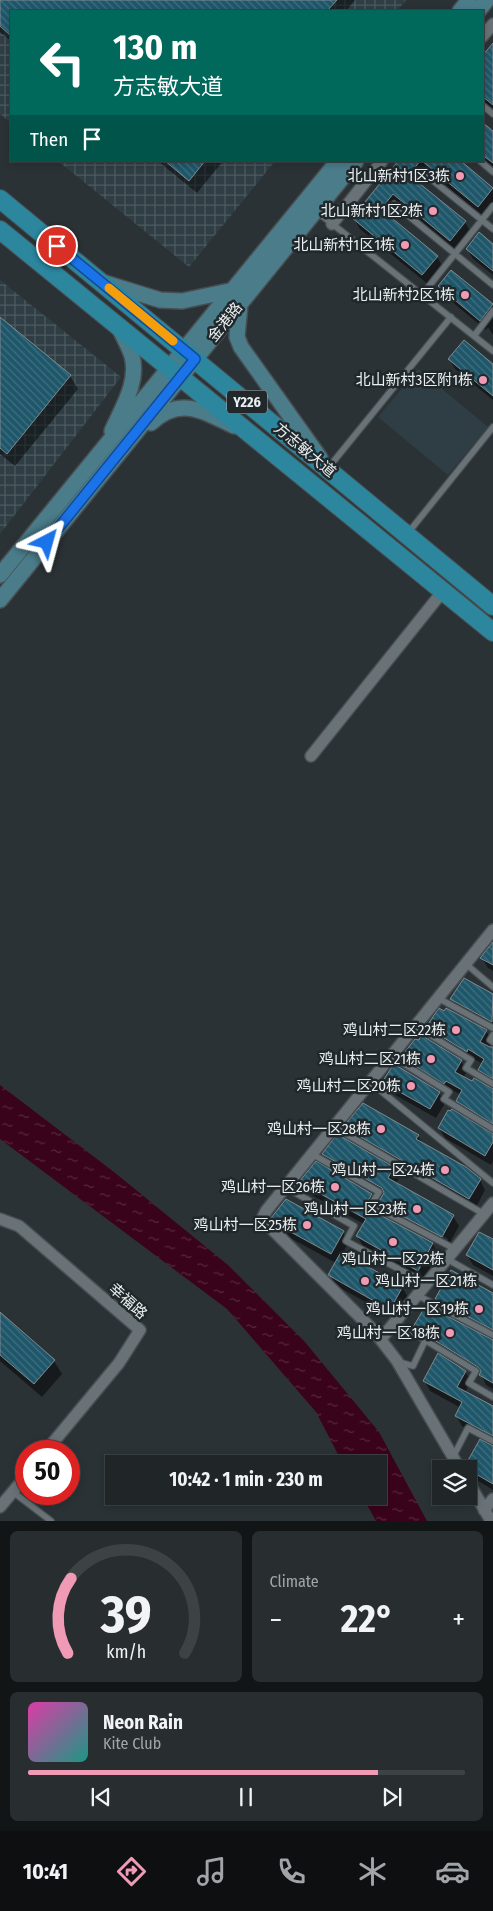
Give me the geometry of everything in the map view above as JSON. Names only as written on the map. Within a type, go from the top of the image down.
[{"type":"main road","points":[[461,10],[469,0]]},
{"type":"main road","points":[[479,10],[487,0]]},
{"type":"main road","name":"金港路","points":[[0,600],[111,452],[175,373],[240,304],[310,207],[337,162]]},
{"type":"main road","name":"金港路","points":[[190,355],[234,290],[310,207],[355,162]]},
{"type":"main road","name":"方志敏大道","points":[[0,199],[493,606]]},
{"type":"main road","name":"方志敏大道","points":[[0,230],[493,632]]},
{"type":"main road","points":[[100,281],[160,300],[182,301],[234,290]]},
{"type":"main road","points":[[240,304],[236,337],[241,347],[328,469]]},
{"type":"main road","points":[[111,452],[135,370],[132,355],[119,327]]},
{"type":"main road","points":[[111,452],[159,415],[174,408],[187,408],[206,412],[252,435]]},
{"type":"main road","name":"金港路","points":[[0,575],[111,452]]},
{"type":"street","points":[[484,35],[493,24]]},
{"type":"street","points":[[332,224],[381,162]]},
{"type":"street","points":[[311,756],[443,591]]},
{"type":"street","points":[[455,1460],[397,1361],[381,1339],[262,1219],[285,1187],[493,930]]},
{"type":"street","points":[[381,1339],[455,1249],[489,1218],[493,1203]]},
{"type":"street","name":"幸福路","points":[[0,1219],[19,1226],[140,1330],[119,1363],[55,1440]]},
{"type":"street","points":[[0,1507],[15,1490]]},
{"type":"street","points":[[477,1495],[489,1513],[491,1521]]},
{"type":"street","points":[[489,1513],[493,1499]]},
{"type":"lane","points":[[481,162],[493,172]]},
{"type":"lane","points":[[421,170],[493,229]]},
{"type":"lane","points":[[394,204],[493,285]]},
{"type":"lane","points":[[422,295],[493,206]]},
{"type":"lane","points":[[310,207],[493,351]]},
{"type":"lane","points":[[474,336],[493,311]]},
{"type":"lane","points":[[328,469],[451,318]]},
{"type":"lane","points":[[407,535],[493,427]]},
{"type":"lane","points":[[466,964],[493,987]]},
{"type":"lane","points":[[438,998],[493,1028]]},
{"type":"lane","points":[[415,1026],[471,1060],[466,1068],[493,1084]]},
{"type":"lane","points":[[493,1035],[490,1040],[493,1042]]},
{"type":"lane","points":[[391,1056],[449,1092],[444,1099],[493,1129]]},
{"type":"lane","points":[[370,1082],[493,1183]]},
{"type":"lane","points":[[334,1127],[489,1218]]},
{"type":"lane","points":[[312,1154],[379,1192],[372,1205],[455,1249]]},
{"type":"lane","points":[[285,1187],[354,1226],[346,1241],[426,1284]]},
{"type":"lane","points":[[447,1259],[493,1285]]},
{"type":"lane","points":[[417,1295],[493,1335]]},
{"type":"lane","points":[[395,1322],[425,1342],[476,1371],[469,1383],[493,1397]]},
{"type":"lane","points":[[397,1361],[413,1366],[425,1342]]},
{"type":"lane","points":[[453,1457],[468,1428],[493,1441]]},
{"type":"lane","points":[[13,1492],[51,1521]]},
{"type":"shaded area","points":[[0,0],[406,0],[398,10],[10,10],[10,122],[0,114]]},
{"type":"shaded area","points":[[59,162],[274,162],[189,267]]},
{"type":"shaded area","points":[[0,280],[121,377],[0,534]]},
{"type":"shaded area","points":[[418,369],[488,427],[448,475],[378,417]]},
{"type":"water","points":[[0,1085],[114,1172],[228,1265],[305,1342],[379,1432],[427,1521],[376,1521],[367,1505],[387,1505],[387,1455],[338,1455],[316,1412],[227,1309],[0,1139]]},
{"type":"building","points":[[0,0],[337,0],[328,10],[10,10],[10,35],[0,26]]},
{"type":"building","points":[[493,43],[493,105],[484,98],[484,54]]},
{"type":"building","points":[[484,124],[493,131],[493,163],[484,156]]},
{"type":"building","points":[[166,162],[204,162],[189,181]]},
{"type":"building","points":[[397,162],[419,162],[409,175],[466,221],[450,241],[393,194],[381,209],[438,256],[422,275],[352,218]]},
{"type":"building","name":"北山新村1区3栋","points":[[423,162],[462,162],[493,188],[478,207]]},
{"type":"building","points":[[479,232],[493,244],[493,271],[466,249]]},
{"type":"building","name":"北山新村2区1栋","points":[[451,270],[493,304],[480,321],[438,286]]},
{"type":"building","points":[[0,317],[71,375],[7,454],[0,448]]},
{"type":"building","name":"北山新村3区附1栋","points":[[464,340],[493,364],[493,396],[448,359]]},
{"type":"building","points":[[493,942],[493,965],[480,958]]},
{"type":"building","points":[[464,978],[493,994],[492,1022],[450,999]]},
{"type":"building","name":"鸡山村二区22栋","points":[[439,1008],[444,1011],[446,1008],[487,1030],[480,1042],[493,1047],[493,1079],[478,1070],[484,1059],[468,1049],[467,1052],[426,1027]]},
{"type":"building","points":[[421,1035],[462,1060],[455,1072],[472,1081],[474,1078],[493,1089],[493,1124],[456,1101],[462,1090],[446,1081],[444,1084],[401,1057],[415,1039],[419,1040]]},
{"type":"building","name":"鸡山村二区20栋","points":[[394,1064],[440,1092],[430,1109],[382,1082]]},
{"type":"building","points":[[363,1103],[419,1135],[416,1139],[466,1167],[481,1179],[469,1199],[343,1127]]},
{"type":"building","points":[[452,1109],[493,1134],[493,1142],[485,1156],[438,1128],[448,1110]]},
{"type":"building","points":[[337,1134],[394,1167],[388,1178],[454,1215],[442,1237],[378,1203],[384,1193],[382,1188],[322,1154]]},
{"type":"building","points":[[316,1161],[372,1194],[366,1204],[369,1209],[433,1243],[418,1271],[356,1236],[366,1219],[299,1182]]},
{"type":"building","name":"鸡山村一区25栋","points":[[286,1199],[344,1231],[331,1254],[278,1225],[271,1218]]},
{"type":"building","points":[[479,1232],[493,1239],[493,1270],[466,1255]]},
{"type":"building","name":"鸡山村一区21栋","points":[[341,1252],[403,1286],[390,1310],[328,1275]]},
{"type":"building","name":"鸡山村一区19栋","points":[[451,1270],[493,1293],[493,1330],[435,1299]]},
{"type":"building","name":"鸡山村一区18栋","points":[[426,1305],[493,1340],[493,1383],[479,1375],[481,1371],[478,1367],[413,1327]]},
{"type":"building","points":[[0,1312],[55,1360],[34,1384],[0,1355]]},
{"type":"building","points":[[438,1353],[466,1371],[457,1387],[493,1406],[493,1436],[455,1416],[462,1402],[423,1381]]},
{"type":"building","points":[[480,1439],[493,1446],[493,1484],[477,1475],[477,1460],[468,1460]]},
{"type":"slow traffic","points":[[109,288],[173,341]]},
{"type":"place","name":"北山新村1区3栋","points":[[460,176]]},
{"type":"place","name":"北山新村1区2栋","points":[[433,211]]},
{"type":"place","name":"北山新村1区1栋","points":[[405,245]]},
{"type":"place","name":"北山新村2区1栋","points":[[465,295]]},
{"type":"place","name":"北山新村3区附1栋","points":[[483,380]]},
{"type":"place","name":"鸡山村二区22栋","points":[[456,1030]]},
{"type":"place","name":"鸡山村二区21栋","points":[[431,1059]]},
{"type":"place","name":"鸡山村二区20栋","points":[[411,1086]]},
{"type":"place","name":"鸡山村一区28栋","points":[[381,1129]]},
{"type":"place","name":"鸡山村一区24栋","points":[[445,1170]]},
{"type":"place","name":"鸡山村一区26栋","points":[[335,1187]]},
{"type":"place","name":"鸡山村一区23栋","points":[[417,1209]]},
{"type":"place","name":"鸡山村一区25栋","points":[[307,1225]]},
{"type":"place","name":"鸡山村一区22栋","points":[[393,1242]]},
{"type":"place","name":"鸡山村一区21栋","points":[[365,1281]]},
{"type":"place","name":"鸡山村一区19栋","points":[[479,1309]]},
{"type":"place","name":"鸡山村一区18栋","points":[[450,1333]]},
{"type":"route","points":[[47,542],[195,359],[57,246]]}]
